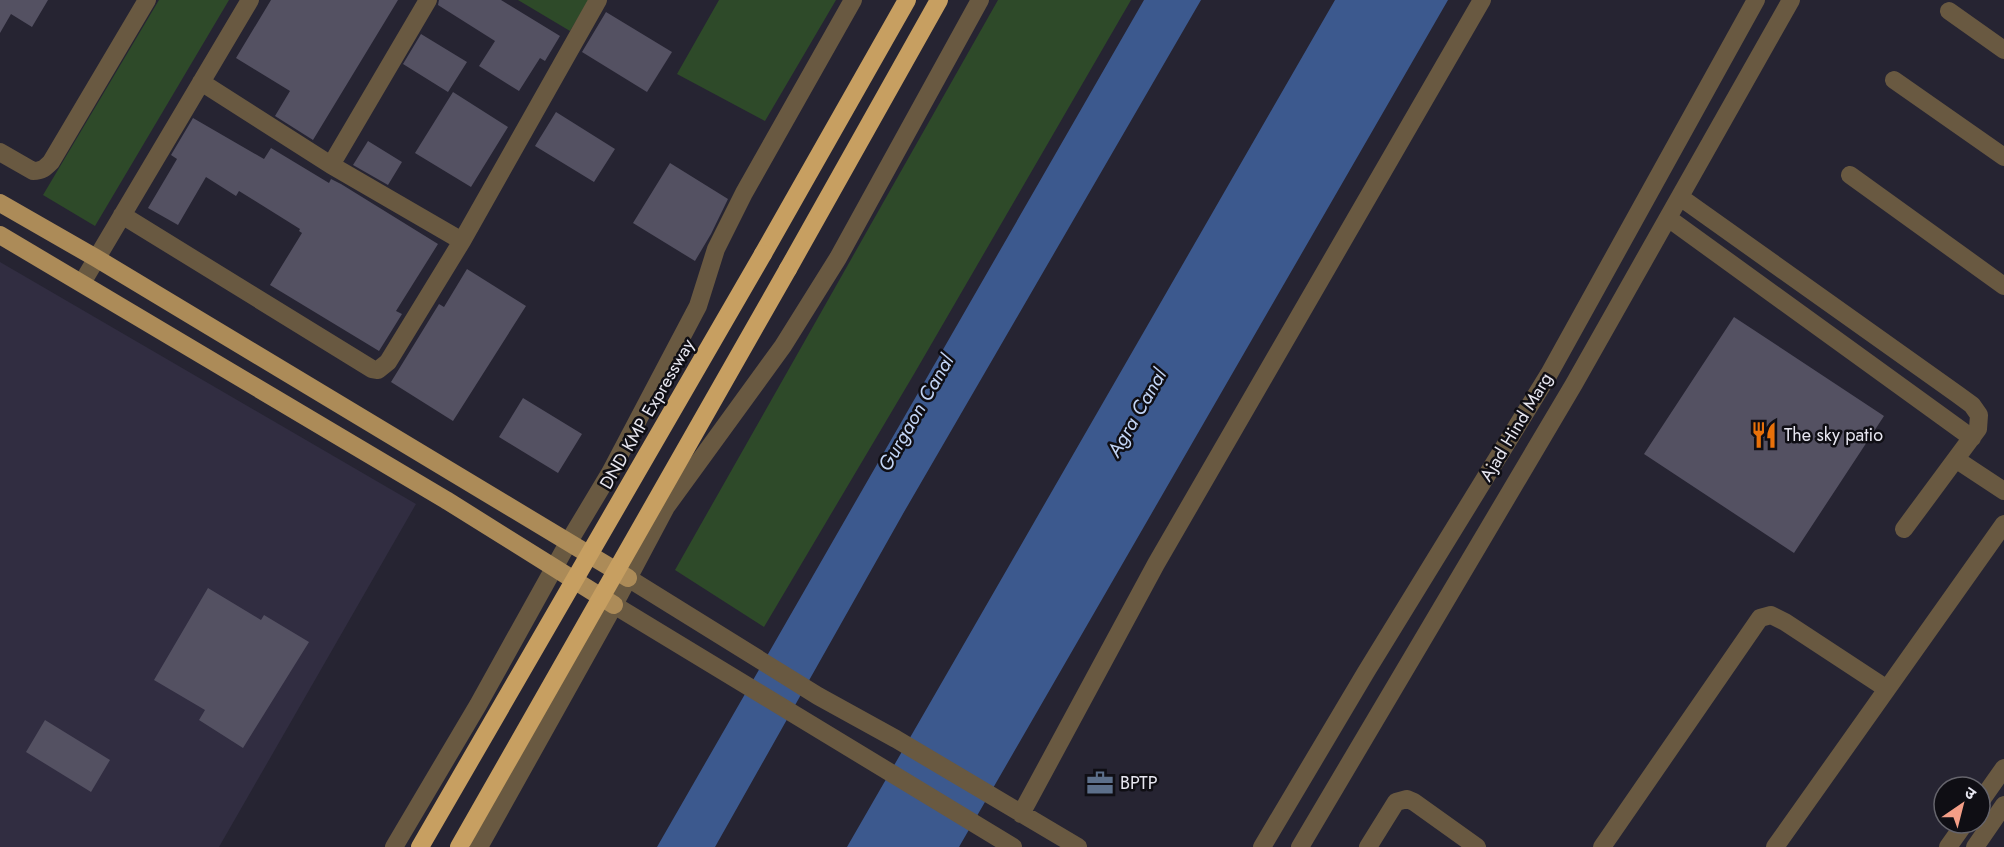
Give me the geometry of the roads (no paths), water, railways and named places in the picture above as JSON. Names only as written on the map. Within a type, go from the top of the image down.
[{"type":"highway","name":"DND KMP Expressway","points":[[420,847],[907,0]]},
{"type":"highway","points":[[459,847],[939,0]]},
{"type":"main road","points":[[0,203],[96,258],[628,578]]},
{"type":"main road","points":[[0,234],[446,500],[614,605]]},
{"type":"street","points":[[0,152],[33,171],[39,171],[51,162],[147,0]]},
{"type":"street","points":[[82,283],[250,0]]},
{"type":"street","points":[[331,165],[428,0]]},
{"type":"street","points":[[122,215],[372,369],[378,370],[388,362],[462,241],[598,0]]},
{"type":"street","points":[[394,847],[610,473],[698,306],[716,249],[744,193],[853,0]]},
{"type":"street","points":[[479,847],[666,507],[783,346],[838,258],[980,0]]},
{"type":"street","points":[[1021,814],[1156,564],[1482,0]]},
{"type":"street","name":"Ajad Hind Marg","points":[[1262,847],[1366,672],[1549,374],[1756,0]]},
{"type":"street","points":[[1300,847],[1575,384],[1791,0]]},
{"type":"street","points":[[1949,11],[2004,50]]},
{"type":"street","points":[[1894,80],[2004,157]]},
{"type":"street","points":[[201,82],[331,165],[462,241]]},
{"type":"street","points":[[1850,175],[2004,286]]},
{"type":"street","points":[[1680,197],[1972,405],[1979,415],[1978,429],[1904,529]]},
{"type":"street","points":[[1668,218],[1972,438]]},
{"type":"street","points":[[1957,459],[2004,492]]},
{"type":"street","points":[[1775,847],[2004,524]]},
{"type":"street","points":[[628,578],[818,696],[897,739],[1078,847]]},
{"type":"street","points":[[614,605],[1006,845]]},
{"type":"street","points":[[1602,847],[1760,618],[1771,615],[1785,622],[1887,689]]},
{"type":"street","points":[[842,743],[857,718]]},
{"type":"street","points":[[1324,745],[1350,761]]},
{"type":"street","points":[[1992,785],[2004,768]]},
{"type":"street","points":[[1368,847],[1396,802],[1407,799],[1478,847]]},
{"type":"street","points":[[1975,847],[2004,805]]},
{"type":"water","name":"Gurgaon Canal","points":[[1144,0],[1201,0],[904,512],[715,847],[657,847]]},
{"type":"water","name":"Agra Canal","points":[[1335,0],[1448,0],[959,847],[847,847]]},
{"type":"place","name":"The sky patio","points":[[1764,435]]},
{"type":"place","name":"BPTP","points":[[1100,783]]}]
